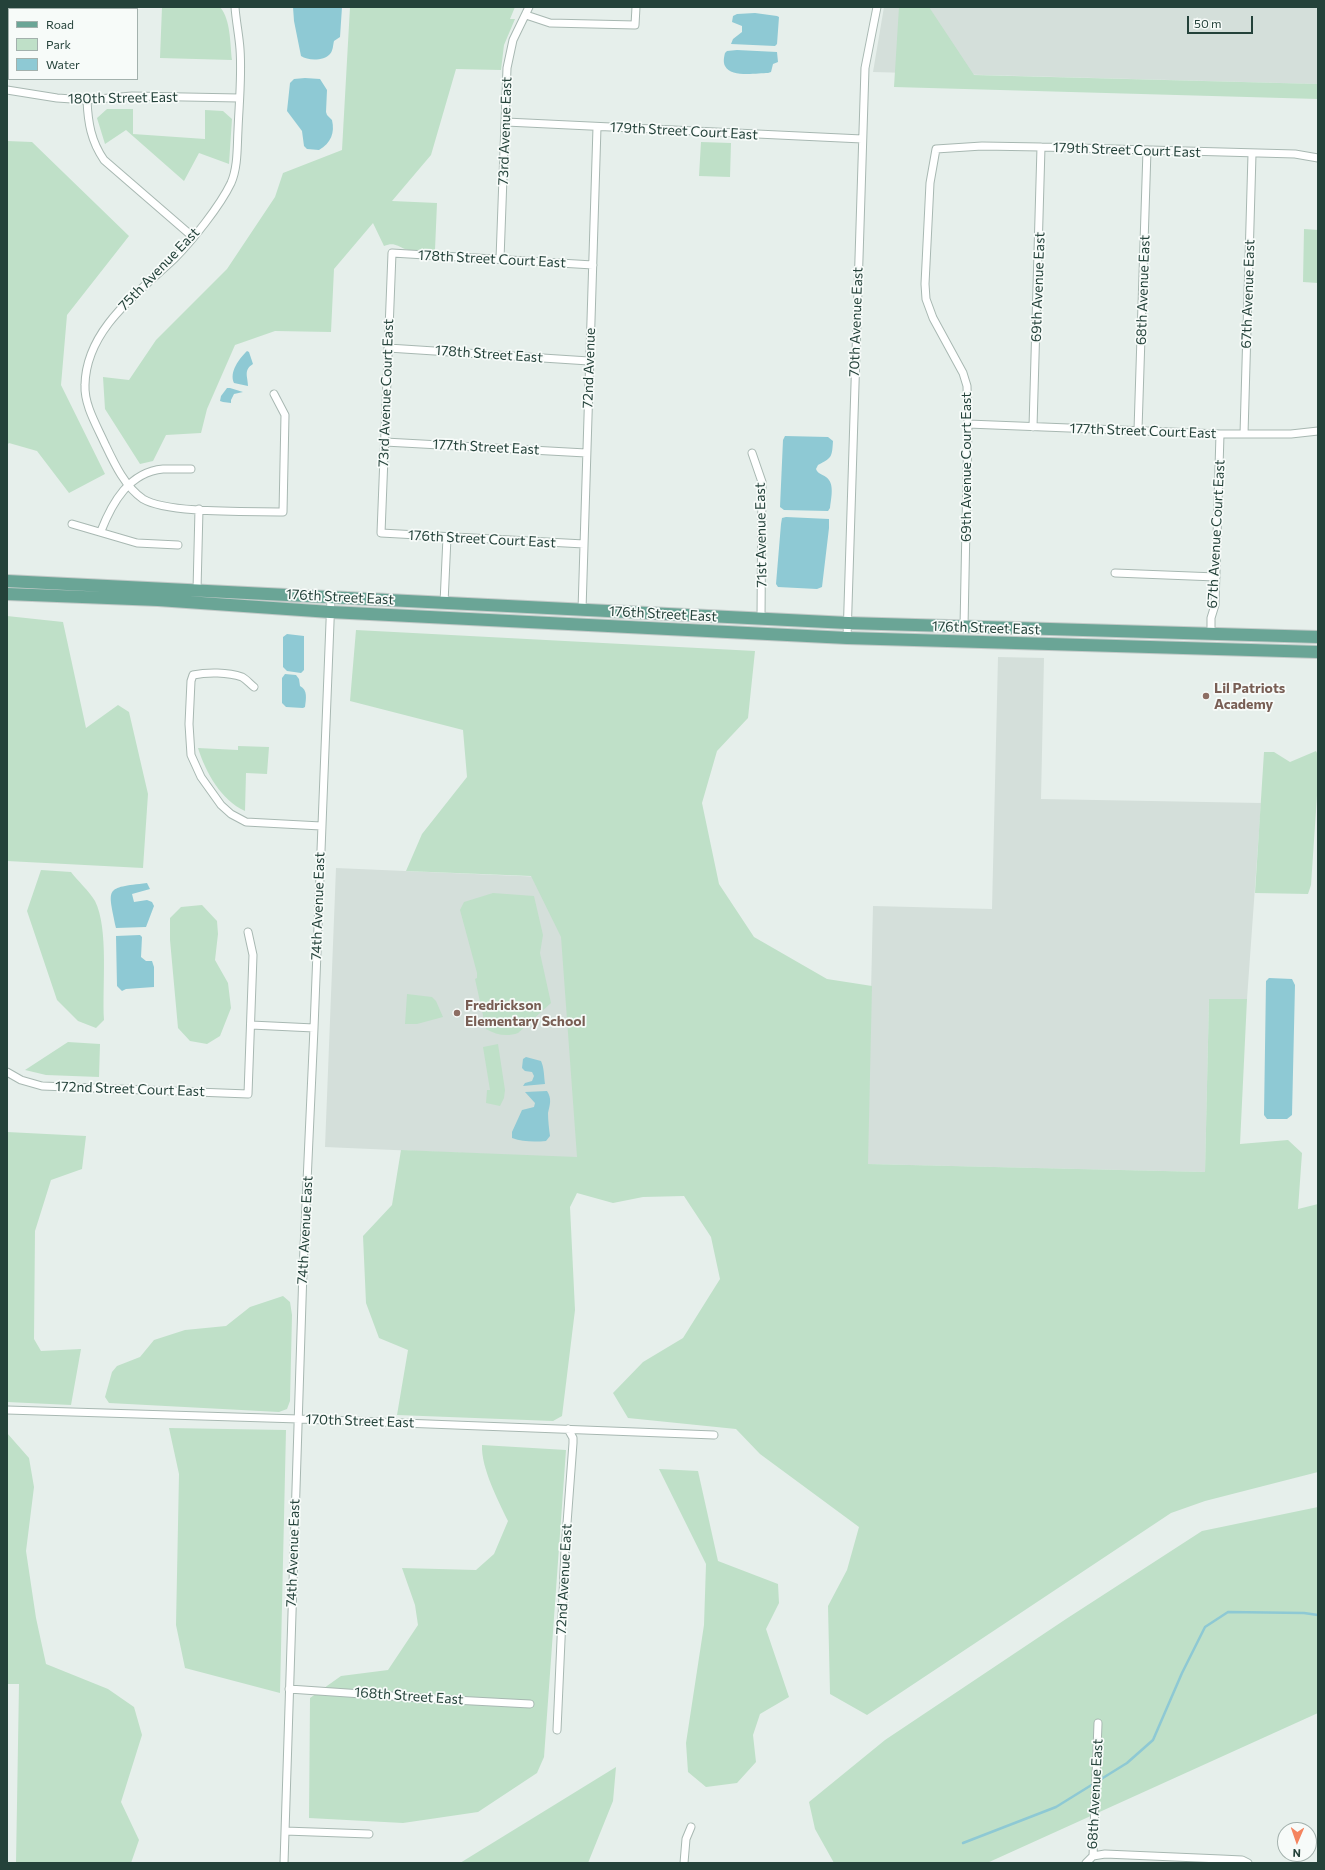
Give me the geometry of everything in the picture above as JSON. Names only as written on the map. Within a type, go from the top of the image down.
[{"type":"main road","name":"176th Street East","points":[[7,581],[848,623],[1318,638]]},
{"type":"main road","points":[[158,600],[189,596],[196,590]]},
{"type":"main road","name":"176th Street East","points":[[7,594],[158,600],[330,612],[847,638],[1318,652]]},
{"type":"street","name":"75th Avenue East","points":[[235,7],[240,49],[239,98],[237,160],[231,182],[193,237],[174,258],[130,298],[101,335],[87,366],[84,386],[89,409],[113,462],[128,484],[143,498],[157,504],[168,507],[199,510],[283,512],[285,415],[274,394]]},
{"type":"street","name":"73rd Avenue East","points":[[500,260],[507,68],[513,40],[529,7]]},
{"type":"street","points":[[526,15],[550,23],[635,25],[636,7]]},
{"type":"street","name":"70th Avenue East","points":[[847,638],[865,68],[877,7]]},
{"type":"street","name":"180th Street East","points":[[7,90],[57,98],[87,100],[132,96],[239,98]]},
{"type":"street","points":[[87,100],[91,135],[104,160],[193,237]]},
{"type":"street","name":"179th Street Court East","points":[[506,122],[862,139]]},
{"type":"street","name":"72nd Avenue","points":[[582,610],[597,127]]},
{"type":"street","name":"179th Street Court East","points":[[936,149],[982,146],[1041,147],[1295,154],[1318,158]]},
{"type":"street","name":"69th Avenue East","points":[[1033,427],[1041,147]]},
{"type":"street","name":"69th Avenue Court East","points":[[936,149],[930,183],[925,284],[926,299],[933,318],[964,373],[967,386],[968,424],[964,627]]},
{"type":"street","name":"68th Avenue East","points":[[1138,430],[1147,150]]},
{"type":"street","name":"67th Avenue East","points":[[1244,434],[1252,154]]},
{"type":"street","name":"178th Street Court East","points":[[392,253],[593,265]]},
{"type":"street","name":"73rd Avenue Court East","points":[[381,533],[392,253]]},
{"type":"street","name":"178th Street East","points":[[388,348],[589,361]]},
{"type":"street","name":"177th Street Court East","points":[[968,424],[1220,434],[1291,434],[1318,431]]},
{"type":"street","name":"67th Avenue Court East","points":[[1211,635],[1211,618],[1215,605],[1220,434]]},
{"type":"street","name":"177th Street East","points":[[385,442],[586,453]]},
{"type":"street","name":"71st Avenue East","points":[[752,453],[762,482],[761,619]]},
{"type":"street","points":[[102,531],[116,499],[128,484],[150,473],[162,470],[191,469]]},
{"type":"street","points":[[196,590],[199,510]]},
{"type":"street","points":[[72,524],[102,531],[137,544],[178,546]]},
{"type":"street","name":"176th Street Court East","points":[[381,533],[584,544]]},
{"type":"street","points":[[444,603],[448,537]]},
{"type":"street","points":[[1115,573],[1216,578]]},
{"type":"street","name":"74th Avenue East","points":[[284,1863],[303,1270],[314,1028],[330,597]]},
{"type":"street","points":[[254,687],[243,678],[233,675],[202,673],[193,675],[191,681],[189,724],[191,755],[201,777],[221,805],[231,814],[246,822],[321,826]]},
{"type":"street","points":[[248,932],[253,955],[251,1025],[314,1028]]},
{"type":"street","name":"172nd Street Court East","points":[[7,1072],[31,1084],[42,1086],[248,1094],[251,1025]]},
{"type":"street","name":"170th Street East","points":[[7,1410],[299,1419],[714,1435]]},
{"type":"street","name":"72nd Avenue East","points":[[557,1730],[567,1521],[573,1443],[573,1438],[568,1429]]},
{"type":"street","name":"168th Street East","points":[[289,1688],[434,1699],[530,1704]]},
{"type":"street","name":"68th Avenue East","points":[[1086,1863],[1093,1856],[1098,1723]]},
{"type":"street","points":[[684,1863],[686,1839],[691,1827]]},
{"type":"street","points":[[285,1831],[369,1834]]},
{"type":"street","points":[[1093,1856],[1106,1854],[1221,1859],[1242,1860],[1248,1863]]},
{"type":"shaded area","points":[[884,7],[1318,7],[1318,84],[873,72]]},
{"type":"shaded area","points":[[998,657],[1044,658],[1041,799],[1261,803],[1247,999],[1209,999],[1205,1172],[867,1164],[873,906],[992,909]]},
{"type":"shaded area","name":"Fredrickson Elementary School","points":[[336,868],[589,879],[577,1158],[325,1147]]},
{"type":"green space","points":[[162,7],[220,7],[224,12],[228,25],[232,60],[160,58]]},
{"type":"green space","points":[[350,7],[515,7],[510,19],[515,19],[504,45],[501,70],[456,69],[431,155],[392,201],[437,203],[435,250],[420,251],[405,249],[393,244],[384,246],[373,223],[334,269],[331,332],[275,331],[235,345],[207,409],[201,433],[166,435],[153,461],[140,464],[105,409],[103,377],[129,380],[156,340],[227,269],[275,197],[283,173],[342,150]]},
{"type":"green space","points":[[899,7],[929,7],[974,75],[1318,84],[1318,99],[894,87]]},
{"type":"green space","points":[[107,109],[133,109],[133,134],[205,139],[205,110],[223,111],[232,119],[229,164],[199,153],[184,181],[126,130],[105,144],[97,118]]},
{"type":"green space","points":[[7,141],[32,142],[129,236],[67,315],[61,385],[105,474],[69,493],[37,451],[9,443],[7,445]]},
{"type":"green space","points":[[701,142],[731,143],[730,177],[699,176]]},
{"type":"green space","points":[[1304,229],[1318,230],[1318,283],[1303,282]]},
{"type":"green space","points":[[7,616],[63,622],[86,728],[118,705],[129,712],[148,794],[143,868],[7,861]]},
{"type":"green space","points":[[356,630],[755,651],[748,718],[717,751],[702,803],[719,884],[754,937],[827,979],[872,986],[868,1164],[1205,1172],[1209,999],[1247,999],[1240,1144],[1288,1140],[1302,1153],[1298,1209],[1318,1204],[1318,1472],[1205,1501],[1171,1513],[867,1715],[830,1694],[828,1606],[847,1570],[859,1527],[760,1454],[736,1429],[628,1418],[613,1393],[643,1362],[683,1338],[720,1279],[711,1237],[684,1196],[643,1197],[613,1203],[577,1193],[570,1207],[575,1310],[562,1416],[553,1421],[397,1415],[408,1350],[379,1338],[366,1303],[363,1236],[392,1205],[401,1150],[577,1157],[561,937],[531,876],[406,871],[422,834],[467,777],[463,730],[350,701]]},
{"type":"green space","points":[[238,746],[269,747],[267,774],[246,773],[245,811],[229,800],[216,785],[205,767],[198,748],[238,750]]},
{"type":"green space","points":[[1316,751],[1318,755],[1318,781],[1311,885],[1308,894],[1255,893],[1264,752],[1274,752],[1290,762]]},
{"type":"green space","points":[[41,870],[71,872],[95,901],[102,927],[104,959],[104,1020],[96,1028],[78,1021],[57,1000],[27,911]]},
{"type":"green space","points":[[493,893],[534,896],[543,935],[540,953],[551,1003],[518,1033],[510,1035],[494,1033],[486,1029],[475,979],[477,978],[477,973],[460,910],[464,902]]},
{"type":"green space","points":[[202,905],[217,921],[218,934],[215,960],[228,983],[231,1008],[220,1036],[207,1044],[190,1041],[178,1028],[170,940],[170,918],[181,907]]},
{"type":"green space","points":[[407,994],[432,997],[436,1001],[443,1017],[417,1024],[405,1024]]},
{"type":"green space","points":[[68,1042],[100,1044],[99,1077],[46,1075],[25,1070]]},
{"type":"green space","points":[[498,1044],[505,1090],[504,1098],[500,1106],[486,1103],[487,1090],[490,1090],[483,1047]]},
{"type":"green space","points":[[7,1132],[86,1136],[82,1169],[51,1180],[35,1231],[34,1339],[41,1351],[81,1349],[71,1405],[7,1402]]},
{"type":"green space","points":[[283,1296],[290,1302],[292,1315],[290,1401],[287,1409],[279,1412],[109,1403],[105,1397],[112,1372],[117,1366],[140,1357],[154,1340],[185,1330],[226,1326],[250,1307]]},
{"type":"green space","points":[[169,1428],[286,1430],[280,1693],[185,1668],[176,1625],[179,1474]]},
{"type":"green space","points":[[7,1433],[29,1458],[34,1487],[26,1551],[36,1618],[46,1664],[108,1689],[134,1707],[142,1735],[121,1802],[139,1840],[131,1863],[16,1863],[19,1684],[7,1684]]},
{"type":"green space","points":[[482,1445],[566,1450],[544,1757],[537,1773],[478,1812],[403,1823],[309,1818],[310,1698],[341,1676],[388,1670],[418,1625],[415,1605],[402,1568],[476,1570],[494,1554],[508,1521],[487,1474],[482,1454]]},
{"type":"green space","points":[[659,1469],[698,1471],[718,1561],[778,1584],[779,1603],[766,1629],[789,1697],[760,1714],[753,1735],[756,1762],[737,1783],[706,1787],[688,1772],[686,1743],[704,1625],[706,1564]]},
{"type":"green space","points":[[1318,1507],[1318,1713],[987,1863],[834,1863],[815,1829],[809,1802],[885,1740],[1066,1619],[1202,1531]]},
{"type":"green space","points":[[616,1767],[613,1801],[588,1863],[460,1863]]},
{"type":"water","points":[[293,7],[342,7],[340,37],[334,41],[330,54],[324,58],[316,60],[301,56],[294,21]]},
{"type":"water","points":[[755,13],[779,17],[777,44],[775,46],[731,44],[733,39],[742,32],[742,26],[732,22],[733,16],[737,14]]},
{"type":"water","points":[[727,51],[777,52],[778,62],[773,64],[771,72],[768,73],[745,74],[733,72],[728,70],[725,66],[724,56]]},
{"type":"water","points":[[294,79],[320,79],[327,90],[326,112],[332,120],[333,129],[327,144],[319,150],[307,149],[304,146],[302,131],[287,111],[290,83]]},
{"type":"water","points":[[247,351],[249,352],[253,364],[247,371],[248,386],[234,383],[233,379],[236,366]]},
{"type":"water","points":[[227,388],[243,392],[234,394],[231,403],[220,401],[221,396]]},
{"type":"water","points":[[785,436],[828,437],[833,441],[832,454],[829,459],[818,465],[816,469],[831,483],[832,495],[830,508],[828,511],[784,510],[780,507],[783,440]]},
{"type":"water","points":[[782,518],[829,519],[822,587],[817,589],[778,587],[776,584],[781,524]]},
{"type":"water","points":[[287,634],[304,636],[304,670],[301,673],[287,671],[283,667],[283,637]]},
{"type":"water","points":[[285,674],[296,675],[299,679],[300,686],[305,692],[305,707],[286,707],[282,703],[282,678]]},
{"type":"water","points":[[147,883],[150,889],[132,894],[134,902],[147,900],[152,902],[154,906],[146,927],[116,928],[111,904],[112,892],[123,886]]},
{"type":"water","points":[[140,935],[142,937],[141,957],[146,961],[152,961],[154,967],[154,987],[126,989],[122,991],[117,986],[116,936]]},
{"type":"water","points":[[1269,978],[1292,979],[1295,985],[1292,1115],[1287,1119],[1267,1119],[1264,1115],[1266,981]]},
{"type":"water","points":[[526,1057],[541,1061],[545,1084],[523,1086],[525,1083],[532,1081],[534,1076],[532,1072],[525,1071],[522,1068],[523,1059]]},
{"type":"water","points":[[547,1091],[550,1099],[548,1113],[550,1136],[546,1141],[533,1142],[512,1138],[512,1132],[522,1110],[534,1107],[535,1103],[525,1092]]},
{"type":"waterway","points":[[963,1843],[1056,1807],[1127,1763],[1153,1740],[1182,1673],[1205,1627],[1228,1612],[1304,1613],[1318,1615]]},
{"type":"place","name":"Lil Patriots Academy","points":[[1206,696]]},
{"type":"place","name":"Fredrickson Elementary School","points":[[457,1013]]}]
